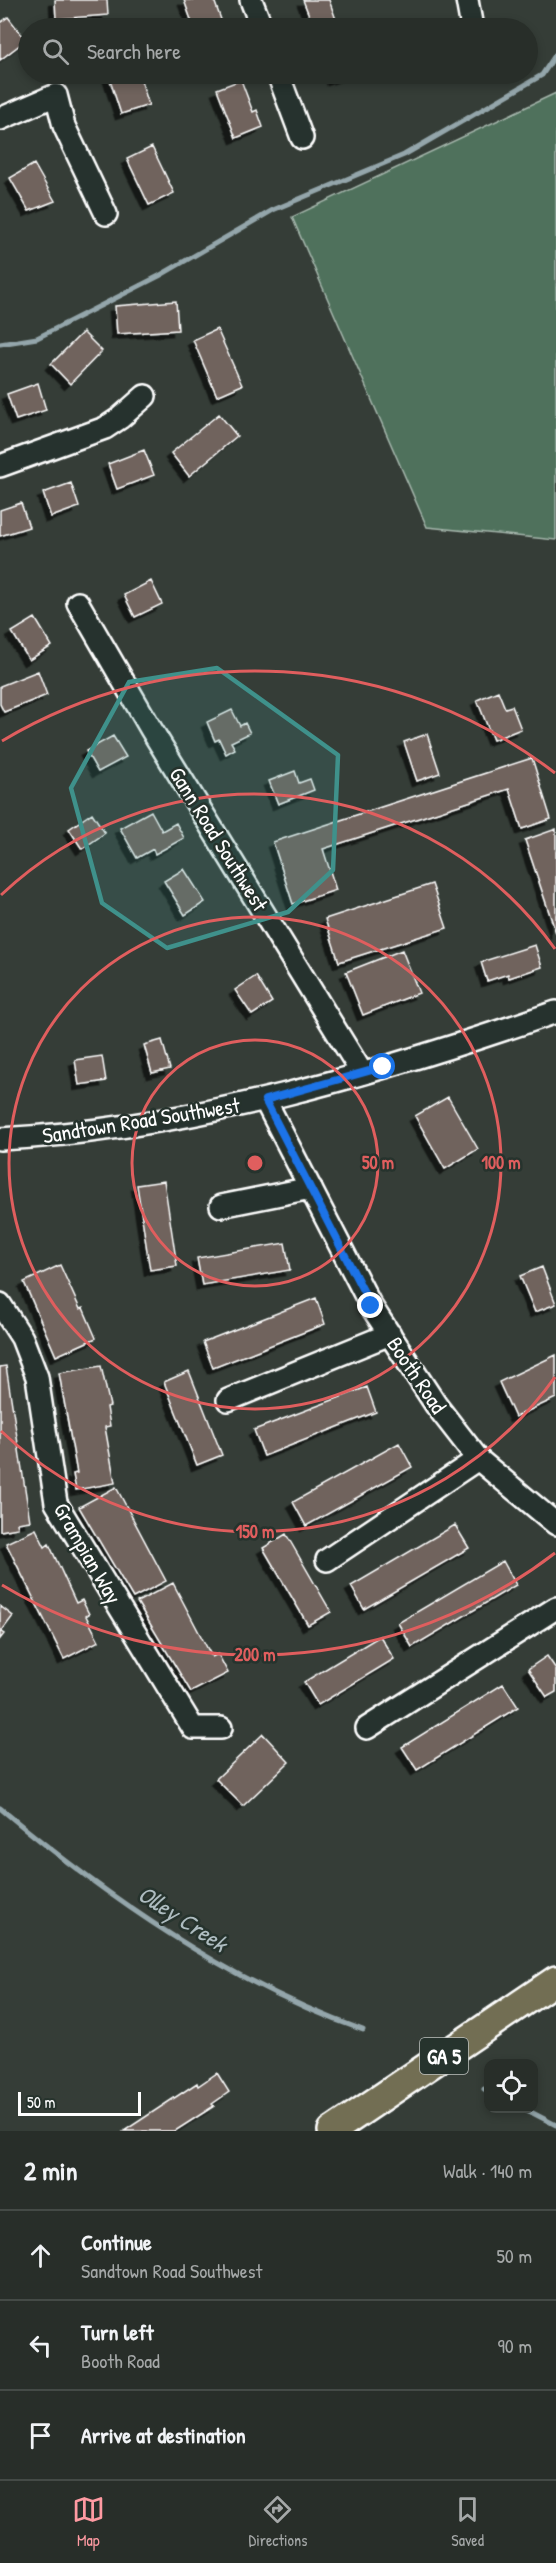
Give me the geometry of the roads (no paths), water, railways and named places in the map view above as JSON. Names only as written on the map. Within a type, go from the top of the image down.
[{"type":"main road","name":"GA 5","points":[[332,2131],[556,1980]]},
{"type":"street","points":[[251,0],[257,18]]},
{"type":"street","points":[[467,0],[470,18]]},
{"type":"street","points":[[282,84],[302,138]]},
{"type":"street","points":[[0,119],[56,95],[64,126],[106,214]]},
{"type":"street","points":[[0,466],[105,428],[144,396]]},
{"type":"street","name":"Gann Road Southwest","points":[[78,603],[151,729],[362,1073]]},
{"type":"street","name":"Sandtown Road Southwest","points":[[0,1139],[86,1133],[265,1100],[362,1073],[556,1012]]},
{"type":"street","name":"Booth Road","points":[[265,1100],[371,1306],[436,1406],[478,1459],[556,1524]]},
{"type":"street","points":[[221,1206],[311,1188]]},
{"type":"street","name":"Grampian Way","points":[[0,1304],[22,1338],[37,1377],[56,1503],[193,1728],[221,1728]]},
{"type":"street","points":[[228,1400],[390,1334]]},
{"type":"street","points":[[327,1560],[478,1459]]},
{"type":"street","points":[[367,1728],[556,1608]]},
{"type":"waterway","points":[[538,77],[556,54]]},
{"type":"waterway","points":[[0,344],[37,338],[159,276],[273,210],[404,155],[526,84]]},
{"type":"waterway","name":"Olley Creek","points":[[0,1808],[83,1874],[172,1935],[265,1988],[313,2011],[363,2030]]},
{"type":"waterway","name":"Olley Creek","points":[[533,2113],[556,2125]]}]
